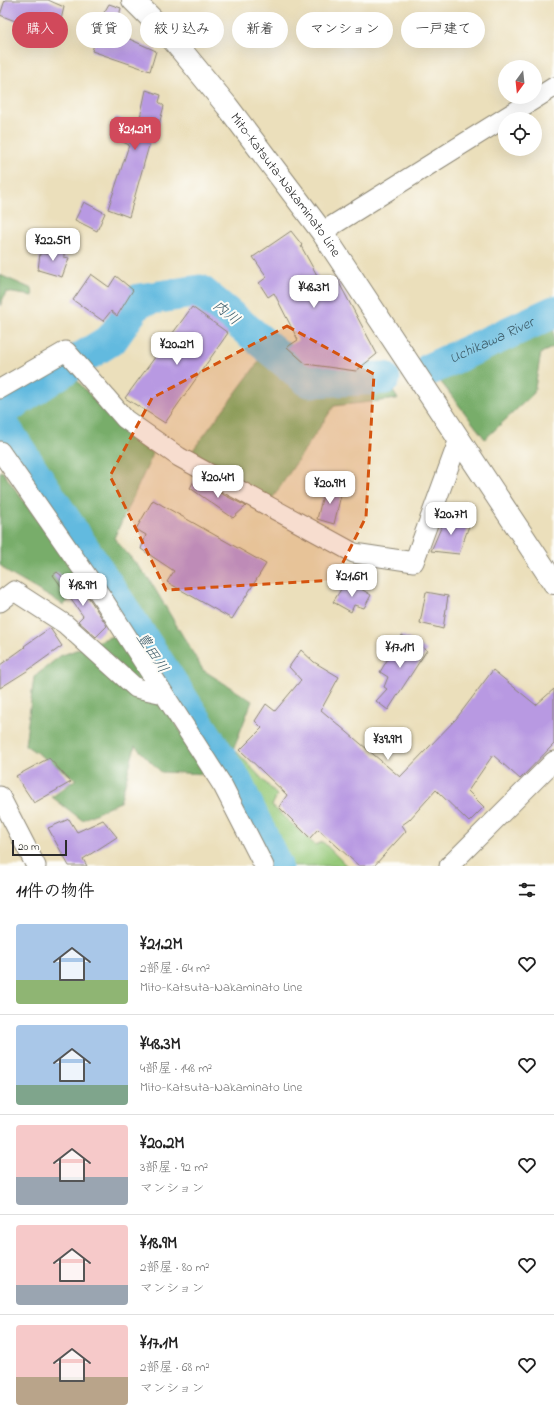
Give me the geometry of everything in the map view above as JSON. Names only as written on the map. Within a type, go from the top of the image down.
[{"type":"main road","name":"Mito-Katsuta-Nakaminato Line","points":[[132,0],[172,40],[227,106],[322,232],[554,583]]},
{"type":"street","points":[[322,232],[554,87]]},
{"type":"street","points":[[0,389],[66,351],[125,420],[179,457],[354,554],[414,562],[459,439]]},
{"type":"street","points":[[0,451],[101,596],[223,786],[264,866]]},
{"type":"street","points":[[0,602],[14,591],[65,624],[136,688],[164,694]]},
{"type":"street","points":[[449,866],[552,770]]},
{"type":"street","points":[[0,796],[36,866]]},
{"type":"highlighted area","points":[[287,326],[374,374],[366,517],[334,580],[166,590],[110,476],[152,398]]},
{"type":"green space","points":[[0,275],[32,289],[33,296],[6,292],[0,306]]},
{"type":"green space","points":[[554,323],[554,347],[541,353],[534,393],[485,439],[434,373]]},
{"type":"green space","points":[[263,356],[309,388],[389,385],[398,399],[334,406],[272,499],[190,454]]},
{"type":"green space","points":[[74,377],[113,421],[153,454],[114,538],[149,579],[203,670],[252,701],[230,758],[183,691],[9,418]]},
{"type":"green space","points":[[2,471],[84,585],[64,605],[10,574],[0,565],[0,472]]},
{"type":"green space","points":[[118,634],[208,774],[161,772],[135,746],[120,802],[82,820],[52,797],[76,779],[25,745],[34,677],[60,656]]},
{"type":"green space","points":[[237,752],[277,795],[272,806],[315,845],[323,842],[347,866],[282,866],[233,763]]},
{"type":"building","points":[[5,0],[48,0],[64,7],[63,12],[12,12],[12,20],[0,15]]},
{"type":"building","points":[[109,4],[121,8],[120,12],[104,12]]},
{"type":"building","points":[[132,40],[140,44],[140,48],[149,48],[156,51],[150,71],[92,51],[93,48],[132,48]]},
{"type":"building","points":[[146,90],[161,95],[159,102],[164,106],[154,143],[150,142],[129,217],[108,209],[129,145],[111,136],[116,117],[138,127]]},
{"type":"building","points":[[84,202],[105,213],[97,231],[75,220]]},
{"type":"building","points":[[291,231],[302,245],[301,246],[324,288],[337,279],[377,354],[356,371],[306,364],[287,347],[298,340],[274,293],[268,297],[259,283],[267,277],[253,257]]},
{"type":"building","points":[[64,248],[64,257],[69,258],[62,277],[38,270],[40,253],[47,254],[48,249]]},
{"type":"building","points":[[91,274],[109,287],[116,276],[133,290],[117,316],[111,311],[103,321],[73,300]]},
{"type":"building","points":[[192,307],[228,333],[165,423],[125,398]]},
{"type":"building","points":[[195,479],[246,506],[233,518],[190,488]]},
{"type":"building","points":[[325,487],[342,491],[334,524],[317,519]]},
{"type":"building","points":[[153,500],[266,564],[232,619],[167,582],[174,571],[141,549],[146,535],[136,529]]},
{"type":"building","points":[[447,514],[470,523],[459,554],[431,551]]},
{"type":"building","points":[[57,572],[89,598],[107,626],[96,637],[78,621],[83,616],[53,575]]},
{"type":"building","points":[[353,584],[371,595],[364,608],[354,605],[351,612],[333,602],[343,586],[347,590]]},
{"type":"building","points":[[426,592],[448,596],[443,629],[420,623]]},
{"type":"building","points":[[50,628],[62,646],[0,688],[0,665]]},
{"type":"building","points":[[402,635],[427,650],[388,710],[376,701],[387,689],[384,687],[388,677],[380,672]]},
{"type":"building","points":[[301,650],[314,662],[339,677],[321,710],[400,777],[456,719],[493,670],[536,705],[554,689],[554,744],[520,779],[493,755],[468,791],[484,807],[469,822],[436,790],[409,820],[402,825],[406,831],[374,866],[359,866],[318,829],[310,838],[279,807],[287,795],[240,750],[262,728],[255,721],[266,704],[275,711],[301,680],[289,667]]},
{"type":"building","points":[[49,758],[71,782],[34,803],[16,776]]},
{"type":"building","points":[[69,819],[77,832],[103,820],[117,837],[83,859],[87,866],[69,866],[48,828]]},
{"type":"waterway","name":"内川","points":[[80,359],[112,339],[139,300],[200,291],[309,381],[384,378]]},
{"type":"waterway","name":"Uchikawa River","points":[[430,369],[554,312]]},
{"type":"waterway","points":[[0,412],[73,364]]},
{"type":"waterway","name":"豊田川","points":[[0,421],[236,782],[276,866]]},
{"type":"waterway","points":[[6,453],[14,443]]}]
